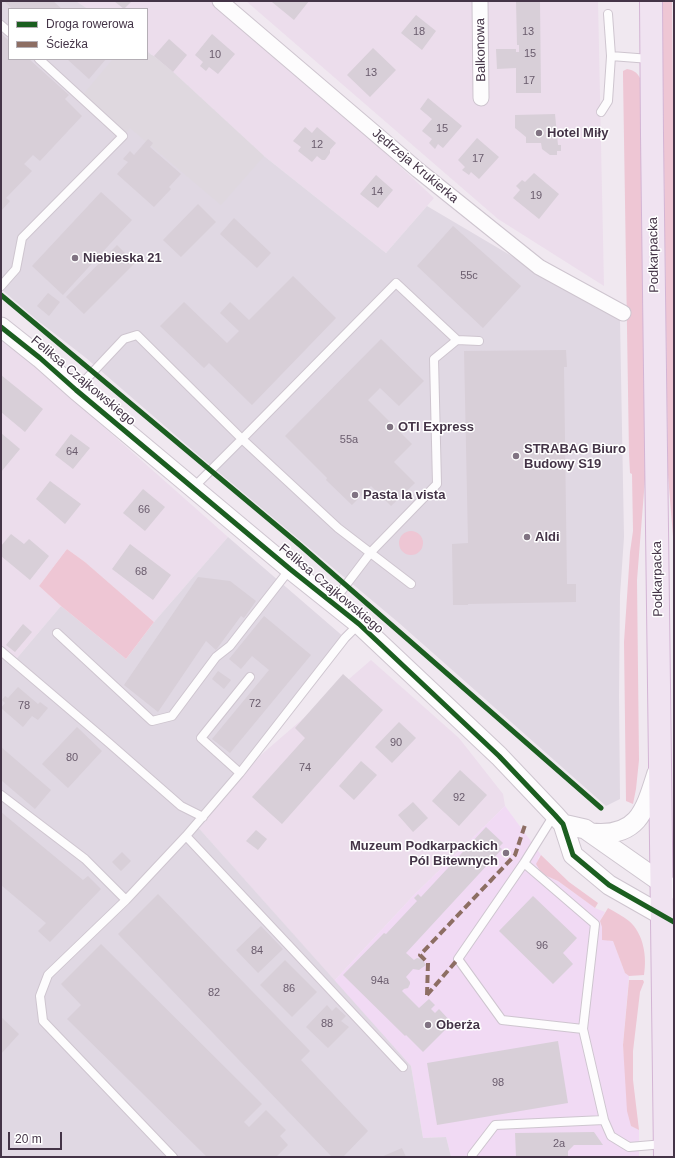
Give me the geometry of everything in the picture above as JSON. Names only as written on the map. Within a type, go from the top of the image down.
[{"type":"main road","name":"Podkarpacka","points":[[651,1],[660,764],[668,886],[665,1150]]},
{"type":"street","name":"Jędrzeja Krukierka","points":[[220,1],[418,170],[539,268],[623,313]]},
{"type":"street","name":"Balkonowa","points":[[480,1],[481,98]]},
{"type":"street","name":"Feliksa Czajkowskiego","points":[[1,327],[40,358],[76,390],[290,569],[359,624],[499,756],[559,819],[573,855],[608,885],[668,919]]},
{"type":"street","points":[[591,833],[602,834],[619,831],[628,828],[636,821],[648,803],[660,764]]},
{"type":"street","points":[[559,819],[591,833],[668,886]]},
{"type":"lane","points":[[600,112],[608,101],[611,56],[608,14]]},
{"type":"lane","points":[[611,56],[651,59]]},
{"type":"lane","points":[[1,286],[16,269],[22,238],[124,136],[40,60]]},
{"type":"lane","points":[[193,488],[396,283],[457,340],[479,341]]},
{"type":"lane","points":[[76,390],[124,339],[137,335],[242,438],[338,528],[411,584]]},
{"type":"lane","points":[[333,602],[371,552],[437,484],[434,359],[457,340]]},
{"type":"lane","points":[[57,633],[152,721],[172,716],[216,657],[230,646],[290,569]]},
{"type":"lane","points":[[173,1157],[43,1021],[40,996],[48,975],[126,900],[203,817],[240,773],[345,638],[359,624]]},
{"type":"lane","points":[[1,651],[109,742],[181,806],[203,817]]},
{"type":"lane","points":[[240,773],[201,738],[250,677]]},
{"type":"lane","points":[[1,795],[85,859],[126,900]]},
{"type":"lane","points":[[559,819],[524,863],[458,959],[502,1020],[583,1029]]},
{"type":"lane","points":[[186,836],[403,1067]]},
{"type":"lane","points":[[524,863],[595,924],[583,1029],[604,1120],[611,1136],[629,1147],[665,1150]]},
{"type":"lane","points":[[472,1155],[495,1125],[604,1120]]},
{"type":"shaded area","points":[[1,1],[76,1],[86,8],[8,8],[8,60],[148,60],[148,52],[173,72],[264,156],[386,253],[427,206],[620,320],[624,537],[620,595],[620,799],[606,806],[399,623],[203,459],[86,358],[37,320],[1,289]]},
{"type":"shaded area","points":[[76,1],[211,1],[336,107],[434,198],[386,253],[264,156],[173,72],[148,52],[148,8],[86,8]]},
{"type":"shaded area","points":[[246,1],[598,1],[604,286],[498,219]]},
{"type":"shaded area","points":[[662,1],[672,1],[674,197],[674,549],[668,475]]},
{"type":"shaded area","points":[[148,54],[154,56],[264,156],[221,205],[130,128],[123,136],[81,97],[112,60],[148,60]]},
{"type":"shaded area","points":[[627,69],[638,74],[640,78],[645,479],[637,580],[639,760],[633,804],[626,801],[624,642],[630,552],[633,531],[632,474],[630,473],[629,454],[623,76],[623,71]]},
{"type":"shaded area","points":[[1,336],[228,537],[154,622],[85,562],[67,549],[39,586],[61,606],[12,664],[1,745]]},
{"type":"shaded area","points":[[411,531],[420,534],[423,543],[420,552],[411,555],[402,552],[399,543],[402,534]]},
{"type":"shaded area","points":[[228,537],[345,638],[196,825],[411,1066],[423,1138],[446,1137],[451,1157],[1,1157],[1,658],[12,664],[61,606],[126,659],[154,622]]},
{"type":"shaded area","points":[[67,549],[85,562],[154,622],[126,659],[39,586]]},
{"type":"shaded area","points":[[371,660],[459,738],[503,794],[505,806],[413,896],[334,981],[196,825],[240,773]]},
{"type":"shaded area","points":[[505,806],[541,855],[538,858],[546,876],[558,881],[595,908],[605,912],[600,921],[602,927],[602,939],[613,941],[625,973],[629,976],[623,1045],[631,1126],[639,1130],[639,1157],[451,1157],[446,1137],[423,1138],[411,1066],[334,981],[413,896]]},
{"type":"shaded area","points":[[541,855],[569,882],[598,903],[595,908],[558,881],[542,874],[536,864]]},
{"type":"shaded area","points":[[608,908],[629,921],[638,932],[645,953],[644,975],[629,976],[625,973],[613,941],[602,940],[602,927],[600,921]]},
{"type":"shaded area","points":[[629,980],[643,980],[644,982],[640,992],[633,1051],[633,1080],[639,1130],[631,1126],[627,1111],[623,1045]]},
{"type":"building","points":[[4,1],[53,1],[61,8],[11,8]]},
{"type":"building","points":[[114,1],[132,1],[125,8],[123,8]]},
{"type":"building","points":[[309,1],[294,20],[272,2]]},
{"type":"building","points":[[516,1],[540,1],[541,93],[516,93],[516,68],[497,69],[496,49],[516,49],[516,52],[519,52],[519,45],[517,45]]},
{"type":"building","points":[[416,15],[436,31],[422,50],[401,33]]},
{"type":"building","points":[[1,33],[8,40],[8,60],[30,60],[69,95],[65,99],[82,116],[40,161],[33,155],[24,164],[32,171],[6,198],[10,201],[1,211]]},
{"type":"building","points":[[212,34],[235,54],[218,74],[209,67],[206,71],[200,66],[203,62],[195,55]]},
{"type":"building","points":[[169,39],[187,55],[173,72],[154,56]]},
{"type":"building","points":[[373,48],[396,70],[370,97],[347,75]]},
{"type":"building","points":[[68,60],[105,60],[89,79]]},
{"type":"building","points":[[428,98],[462,126],[443,148],[438,144],[435,149],[429,143],[432,139],[422,131],[432,119],[420,109]]},
{"type":"building","name":"Hotel Miły","points":[[555,114],[558,145],[561,145],[561,151],[557,151],[557,155],[550,155],[542,149],[541,143],[526,143],[526,137],[515,128],[515,115]]},
{"type":"building","points":[[305,127],[312,133],[317,127],[336,143],[330,150],[330,153],[325,160],[322,160],[317,156],[312,162],[298,151],[301,147],[293,141]]},
{"type":"building","points":[[477,138],[499,157],[479,179],[471,172],[469,175],[462,170],[465,167],[458,160]]},
{"type":"building","points":[[148,139],[153,143],[150,147],[181,174],[169,187],[171,189],[154,207],[117,174],[128,162],[123,159],[130,151],[134,155]]},
{"type":"building","points":[[534,173],[559,194],[539,219],[513,198],[520,190],[516,186],[522,180],[525,182]]},
{"type":"building","points":[[376,175],[393,190],[378,208],[360,194]]},
{"type":"building","points":[[101,192],[132,220],[63,295],[32,266]]},
{"type":"building","points":[[198,204],[216,222],[181,257],[163,240]]},
{"type":"building","points":[[234,218],[271,253],[257,268],[220,234]]},
{"type":"building","points":[[453,226],[521,286],[483,328],[417,266]]},
{"type":"building","points":[[117,245],[135,263],[84,314],[66,297]]},
{"type":"building","points":[[293,276],[336,318],[252,405],[209,363],[204,368],[160,326],[184,302],[227,343],[239,331],[220,313],[230,302],[249,320]]},
{"type":"building","points":[[48,293],[60,302],[49,316],[37,306]]},
{"type":"building","points":[[381,339],[424,381],[399,406],[380,388],[368,400],[412,444],[394,462],[415,483],[391,506],[371,486],[352,505],[326,480],[327,478],[285,436]]},
{"type":"building","name":"STRABAG Biuro Budowy S19","points":[[566,350],[567,367],[564,367],[567,584],[576,584],[576,602],[453,605],[452,544],[468,543],[464,351]]},
{"type":"building","points":[[1,375],[43,409],[25,432],[1,412]]},
{"type":"building","points":[[1,433],[20,449],[1,472]]},
{"type":"building","points":[[71,434],[90,448],[73,469],[55,455]]},
{"type":"building","points":[[50,481],[81,504],[65,524],[36,499]]},
{"type":"building","points":[[143,489],[165,507],[145,531],[123,513]]},
{"type":"building","points":[[11,534],[24,544],[29,539],[49,556],[30,580],[1,556],[1,546]]},
{"type":"building","points":[[130,544],[171,575],[153,600],[112,569]]},
{"type":"building","points":[[198,577],[230,581],[256,601],[244,618],[241,616],[216,650],[206,641],[158,712],[124,685]]},
{"type":"building","points":[[264,616],[311,655],[230,753],[212,739],[269,670],[252,656],[241,669],[229,659]]},
{"type":"building","points":[[23,624],[32,632],[15,652],[6,645]]},
{"type":"building","points":[[218,671],[231,680],[224,689],[212,679]]},
{"type":"building","points":[[343,674],[383,710],[282,824],[252,797],[305,738],[295,728]]},
{"type":"building","points":[[18,687],[38,704],[40,702],[48,708],[38,720],[32,716],[23,727],[1,708],[5,703],[2,700],[5,696],[8,698]]},
{"type":"building","points":[[399,722],[416,738],[392,763],[375,747]]},
{"type":"building","points":[[77,727],[102,751],[68,788],[42,764]]},
{"type":"building","points":[[1,747],[51,790],[35,809],[1,780]]},
{"type":"building","points":[[361,761],[377,775],[354,800],[339,786]]},
{"type":"building","points":[[460,770],[487,795],[459,826],[432,801]]},
{"type":"building","points":[[413,802],[428,818],[413,832],[398,815]]},
{"type":"building","points":[[1,812],[83,880],[88,876],[101,889],[50,942],[38,931],[46,923],[1,885]]},
{"type":"building","points":[[486,827],[503,843],[499,847],[502,849],[406,953],[414,960],[417,958],[422,959],[426,965],[419,970],[413,969],[406,977],[410,982],[408,988],[402,991],[419,1008],[429,999],[435,1005],[431,1009],[435,1013],[439,1009],[452,1023],[423,1052],[343,975],[384,933],[386,934],[417,901],[414,898],[418,894],[421,897]]},
{"type":"building","points":[[256,830],[267,839],[258,850],[246,841]]},
{"type":"building","points":[[122,852],[131,861],[121,871],[112,862]]},
{"type":"building","points":[[158,894],[310,1051],[301,1060],[368,1131],[343,1157],[332,1157],[118,934]]},
{"type":"building","points":[[533,896],[577,938],[563,953],[573,964],[553,984],[499,931]]},
{"type":"building","points":[[261,926],[283,949],[258,973],[236,950]]},
{"type":"building","points":[[101,944],[262,1104],[244,1122],[249,1127],[266,1110],[286,1130],[280,1136],[288,1145],[276,1157],[207,1157],[67,1019],[81,1005],[61,984]]},
{"type":"building","points":[[285,960],[317,992],[292,1017],[260,985]]},
{"type":"building","points":[[327,1005],[332,1011],[336,1007],[346,1016],[341,1021],[349,1027],[328,1048],[306,1027]]},
{"type":"building","points":[[1,1017],[19,1034],[1,1054]]},
{"type":"building","points":[[558,1041],[568,1103],[437,1125],[427,1063]]},
{"type":"building","points":[[594,1132],[603,1145],[574,1145],[568,1151],[568,1157],[516,1157],[515,1133]]},
{"type":"building","points":[[402,1148],[406,1157],[381,1157]]},
{"type":"marked path","points":[[427,995],[428,963],[420,955],[515,855],[525,825]]},
{"type":"marked path","points":[[427,995],[458,959]]},
{"type":"cycle path","points":[[1,295],[301,546],[601,808]]},
{"type":"cycle path","points":[[1,327],[40,358],[76,390],[290,569],[359,624],[499,756],[555,815],[563,824],[573,855],[609,885],[674,922]]},
{"type":"place","name":"Hotel Miły","points":[[539,133]]},
{"type":"place","name":"Niebieska 21","points":[[75,258]]},
{"type":"place","name":"OTI Express","points":[[390,427]]},
{"type":"place","name":"STRABAG Biuro Budowy S19","points":[[516,456]]},
{"type":"place","name":"Pasta la vista","points":[[355,495]]},
{"type":"place","name":"Aldi","points":[[527,537]]},
{"type":"place","name":"Muzeum Podkarpackich Pól Bitewnych","points":[[506,853]]},
{"type":"place","name":"Oberża","points":[[428,1025]]}]
